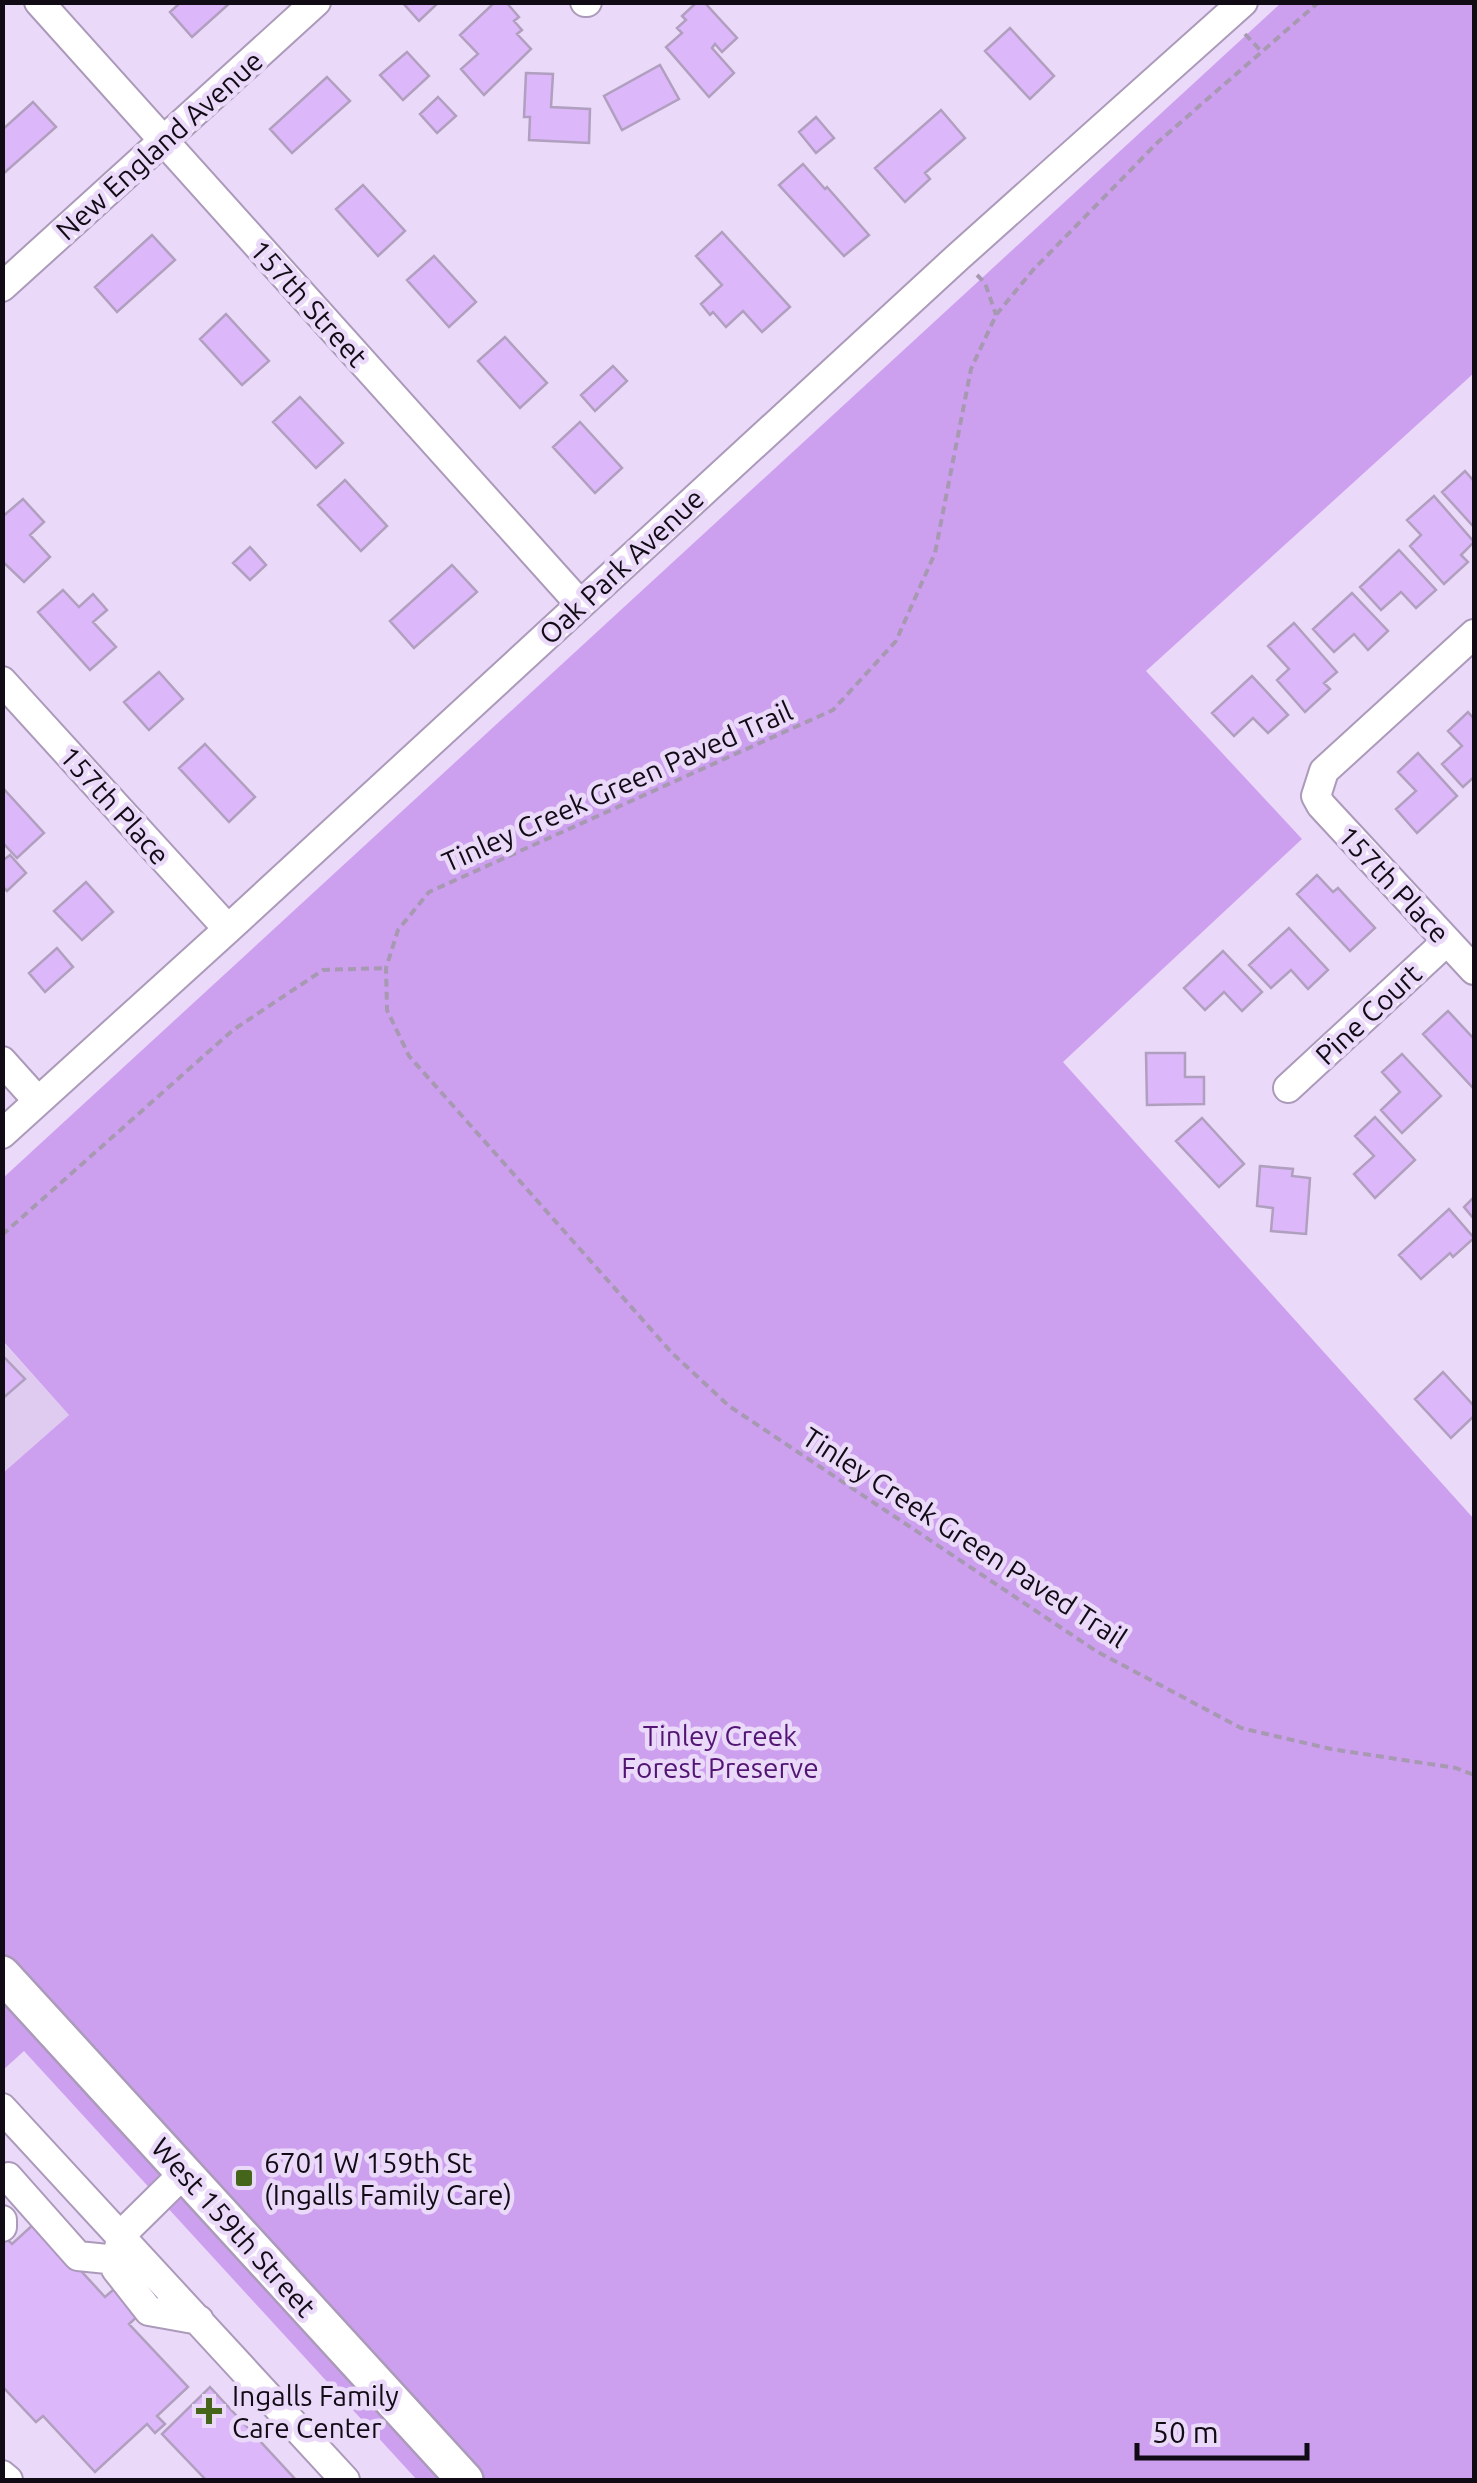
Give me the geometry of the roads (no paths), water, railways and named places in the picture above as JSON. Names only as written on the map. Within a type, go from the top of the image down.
[{"type":"main road","name":"West 159th Street","points":[[2,1974],[465,2480]]},
{"type":"street","name":"157th Street","points":[[38,2],[580,604]]},
{"type":"street","name":"New England Avenue","points":[[2,288],[316,2]]},
{"type":"street","name":"Oak Park Avenue","points":[[2,1134],[958,257],[1239,12]]},
{"type":"street","name":"157th Place","points":[[1474,634],[1324,770],[1316,796],[1474,970]]},
{"type":"street","name":"157th Place","points":[[2,681],[228,929]]},
{"type":"street","name":"Pine Court","points":[[1288,1088],[1447,940]]},
{"type":"street","points":[[2,1061],[38,1101]]},
{"type":"street","points":[[2,2108],[40,2147],[119,2248],[199,2320],[345,2480]]},
{"type":"street","points":[[40,2147],[5,2180],[78,2256],[119,2248],[184,2173]]},
{"type":"street","points":[[2,2475],[8,2480]]},
{"type":"place","name":"6701 W 159th St (Ingalls Family Care)","points":[[244,2178]]},
{"type":"place","name":"Ingalls Family Care Center","points":[[209,2411]]},
{"type":"park label","name":"Tinley Creek Forest Preserve","points":[[720,1751]]}]
